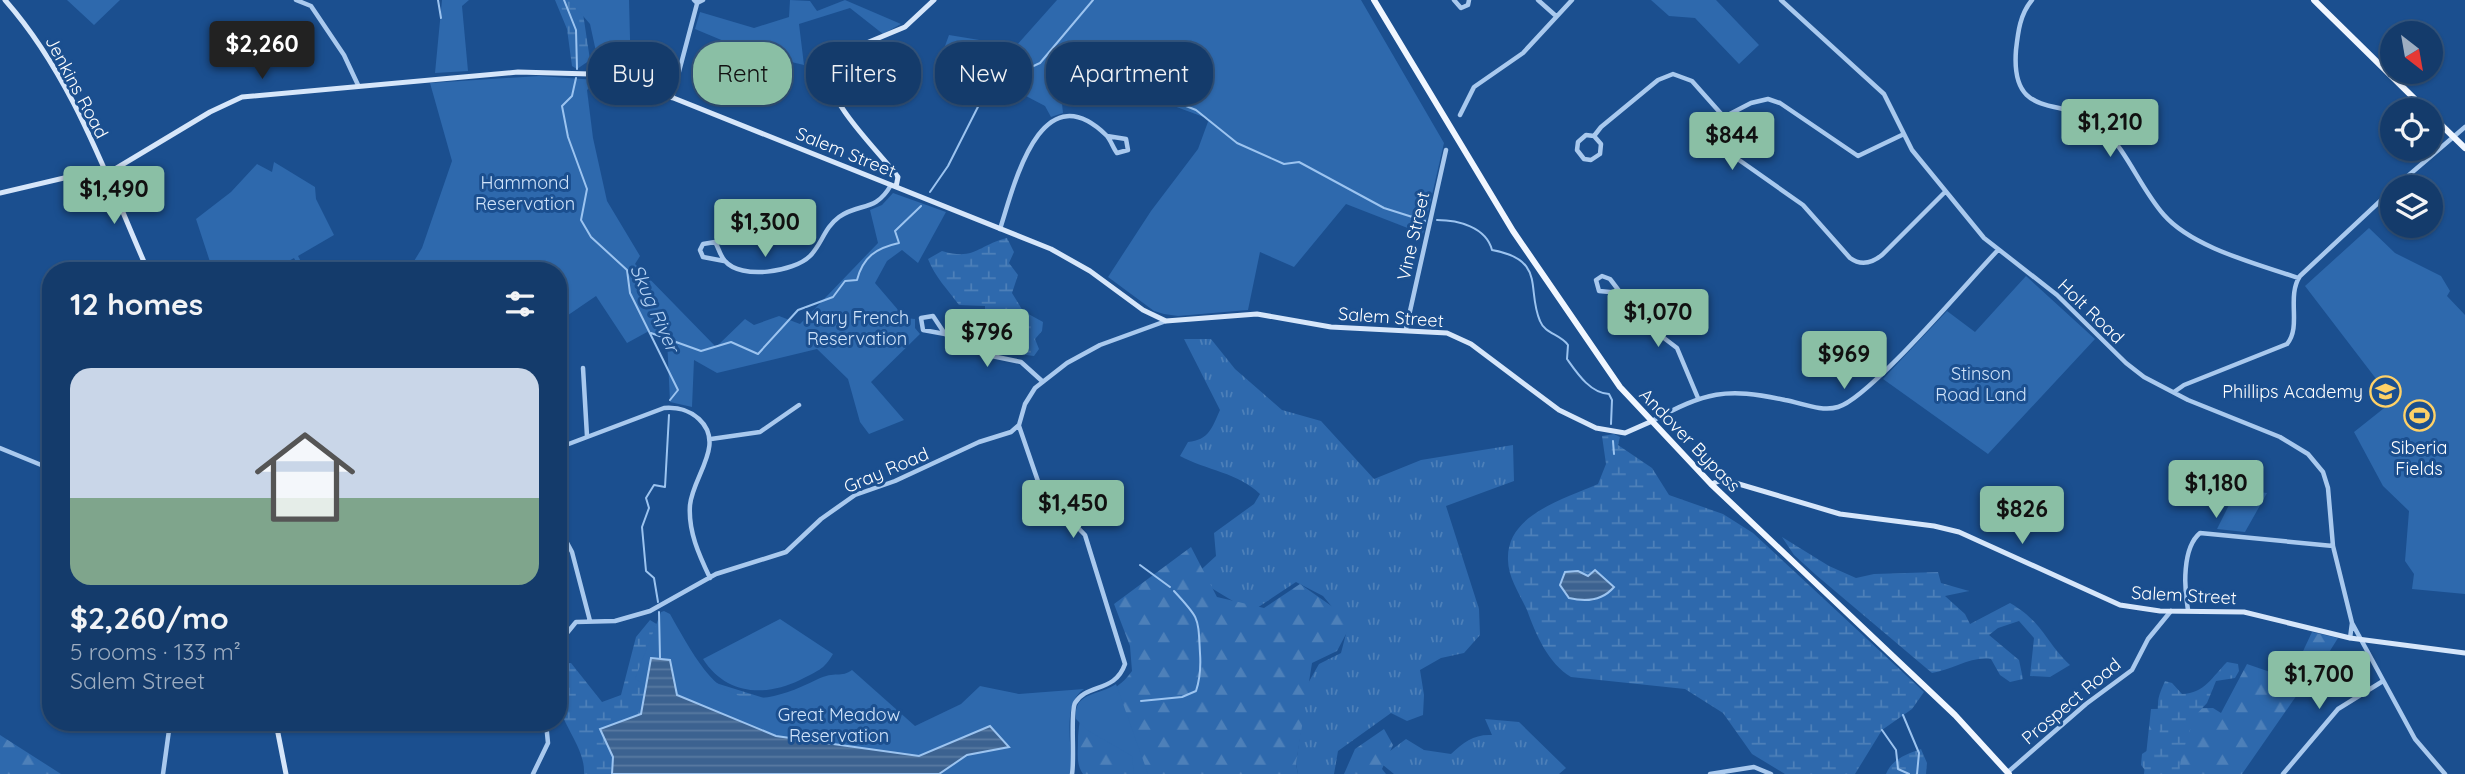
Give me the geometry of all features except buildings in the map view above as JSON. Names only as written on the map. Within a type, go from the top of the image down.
[{"type":"main road","name":"Andover Bypass","points":[[1374,0],[1438,110],[1532,261],[1604,366],[1650,422],[1710,484],[1955,715],[2007,774]]},
{"type":"main road","points":[[2314,0],[2414,98]]},
{"type":"main road","points":[[2443,127],[2465,149]]},
{"type":"street","name":"Jenkins Road","points":[[5,0],[47,53],[104,169],[144,262]]},
{"type":"street","points":[[296,0],[311,3],[344,55],[358,86]]},
{"type":"street","points":[[724,261],[716,244],[710,241],[703,244],[703,257],[724,261],[738,270],[757,273],[803,261],[813,253],[824,231],[835,220],[875,204],[893,186],[898,177],[870,147],[832,88],[826,70],[840,54],[905,27],[934,0]]},
{"type":"street","points":[[1454,0],[1461,8],[1466,7],[1469,0]]},
{"type":"street","points":[[1538,0],[1556,16]]},
{"type":"street","points":[[1460,115],[1474,87],[1518,58],[1572,0]]},
{"type":"street","name":"Holt Road","points":[[1782,0],[1879,88],[1888,99],[1912,150],[1945,192],[1998,250],[2057,295],[2126,363],[2174,393],[2280,437],[2308,454],[2325,477],[2333,545],[2352,623],[2415,739],[2445,774]]},
{"type":"street","points":[[2032,0],[2022,12],[2015,63],[2015,76],[2029,97],[2044,107],[2084,115],[2102,127],[2163,215],[2182,231],[2217,248],[2298,278]]},
{"type":"street","points":[[679,75],[698,1]]},
{"type":"street","name":"Salem Street","points":[[0,194],[104,169],[115,169],[135,160],[200,118],[235,100],[518,72],[588,76]]},
{"type":"street","points":[[1594,136],[1601,127],[1654,83],[1673,74],[1692,81],[1724,117]]},
{"type":"street","name":"Salem Street","points":[[679,100],[1074,260],[1143,310],[1166,321],[1257,314],[1331,327],[1447,333],[1471,344],[1559,410],[1596,428],[1625,433],[1650,422]]},
{"type":"street","points":[[1905,134],[1858,156],[1772,100],[1758,101],[1724,117],[1718,124],[1716,135],[1722,148],[1803,205],[1855,261],[1870,262],[1882,255],[1945,192]]},
{"type":"street","points":[[1000,229],[1023,160],[1047,124],[1062,117],[1075,117],[1107,136],[1126,139],[1130,146],[1128,152],[1117,153],[1107,136]]},
{"type":"street","points":[[2410,175],[2465,127]]},
{"type":"street","points":[[1584,136],[1594,136],[1601,144],[1600,154],[1594,159],[1584,159],[1578,153],[1578,142],[1584,136]]},
{"type":"street","name":"Vine Street","points":[[1406,329],[1446,150]]},
{"type":"street","points":[[2174,393],[2184,385],[2287,344],[2293,333],[2293,298],[2298,278],[2380,202]]},
{"type":"street","points":[[1650,422],[1698,397],[1730,392],[1756,394],[1827,409],[1842,406],[1882,374],[1998,250]]},
{"type":"street","points":[[1621,293],[1600,292],[1595,287],[1596,280],[1607,276],[1621,293],[1643,322],[1677,348],[1698,397]]},
{"type":"street","points":[[945,334],[933,316],[921,318],[920,326],[925,332],[945,334],[982,354],[1021,362],[1042,381]]},
{"type":"street","points":[[1072,774],[1075,748],[1072,714],[1075,703],[1083,695],[1117,679],[1125,664],[1085,535],[1041,490],[1019,425],[1025,404],[1042,381],[1100,345],[1166,321]]},
{"type":"street","points":[[583,368],[587,436]]},
{"type":"street","points":[[711,439],[760,432],[799,405]]},
{"type":"street","points":[[567,444],[655,410],[676,407],[700,419],[711,439],[691,499],[690,514],[696,548],[710,578]]},
{"type":"street","name":"Gray Road","points":[[567,632],[576,622],[615,621],[650,611],[710,578],[778,556],[794,547],[821,519],[855,495],[941,462],[979,442],[1004,435],[1019,425]]},
{"type":"street","points":[[0,448],[42,464]]},
{"type":"street","name":"Salem Street","points":[[1710,484],[1722,480],[1840,514],[1948,529],[1988,544],[2108,600],[2132,607],[2244,612],[2350,638],[2465,653]]},
{"type":"street","points":[[2188,610],[2186,571],[2191,545],[2200,533],[2333,545]]},
{"type":"street","points":[[567,543],[572,552],[590,621]]},
{"type":"street","name":"Prospect Road","points":[[2007,774],[2086,704],[2132,670],[2148,639],[2172,610]]},
{"type":"street","name":"Holt Road","points":[[2350,638],[2352,623]]},
{"type":"street","points":[[2283,774],[2338,709],[2383,681]]},
{"type":"street","points":[[163,774],[169,731]]},
{"type":"street","points":[[278,731],[286,774]]},
{"type":"street","points":[[533,774],[548,743],[547,731]]},
{"type":"street","points":[[1710,774],[1754,767],[1771,774]]},
{"type":"green space","points":[[67,0],[120,0],[94,25]]},
{"type":"green space","points":[[442,0],[469,0],[462,6],[468,71],[435,73]]},
{"type":"green space","points":[[555,0],[581,0],[588,61],[577,69],[572,66],[567,29]]},
{"type":"green space","points":[[569,0],[629,0],[630,42],[594,42],[590,24]]},
{"type":"green space","points":[[790,0],[810,1],[817,11],[845,0],[901,24],[883,34],[850,8],[799,24],[804,65],[792,62],[792,42],[726,42],[695,29],[700,12],[754,28],[789,17]]},
{"type":"green space","points":[[1057,0],[1361,0],[1444,143],[1423,234],[1346,204],[1294,267],[1260,252],[1248,310],[1178,316],[1154,311],[1108,277],[1151,211],[1198,149],[1209,119],[1171,105],[1213,105],[1213,42],[1046,42],[1046,105],[1062,105],[1063,113],[1051,117],[1045,106],[1032,99],[1032,42],[1020,42]]},
{"type":"green space","points":[[1651,0],[1716,0],[1759,45],[1739,64],[1695,18],[1669,16]]},
{"type":"green space","points":[[949,35],[992,42],[946,42]]},
{"type":"green space","points":[[539,76],[588,79],[588,105],[593,138],[607,201],[640,256],[635,264],[716,347],[745,319],[754,325],[779,316],[800,324],[878,243],[870,210],[882,205],[893,193],[946,212],[918,263],[902,250],[887,261],[875,283],[905,318],[915,319],[915,328],[920,334],[871,382],[904,420],[869,434],[860,422],[848,379],[817,349],[717,373],[694,360],[692,407],[670,402],[667,339],[649,331],[627,343],[596,296],[567,316],[567,262],[413,262],[422,248],[452,161],[430,83]]},
{"type":"green space","points":[[274,162],[315,187],[316,199],[334,235],[298,256],[301,262],[296,262],[294,258],[287,262],[210,262],[196,219],[231,192],[257,164],[272,172]]},
{"type":"green space","name":"Siberia Fields","points":[[2369,228],[2395,253],[2441,276],[2450,291],[2447,296],[2465,315],[2465,594],[2412,589],[2414,574],[2405,561],[2409,511],[2383,486],[2354,432],[2393,401],[2305,286]]},
{"type":"green space","points":[[1007,238],[1014,252],[1009,263],[1018,275],[1012,293],[1023,311],[1043,322],[1042,331],[1035,339],[1039,349],[1034,356],[1019,354],[1004,335],[985,320],[985,306],[959,305],[938,278],[928,259],[942,251],[953,254],[969,253]]},
{"type":"green space","name":"Stinson Road Land","points":[[2026,276],[2095,339],[1988,454],[1883,379],[1947,311],[1975,332]]},
{"type":"green space","points":[[1184,339],[1211,339],[1235,369],[1282,410],[1321,421],[1374,479],[1421,460],[1513,445],[1514,481],[1446,506],[1479,609],[1480,635],[1464,653],[1441,658],[1420,670],[1424,695],[1423,715],[1407,721],[1391,713],[1338,751],[1334,774],[1298,774],[1296,764],[1307,685],[1319,664],[1341,653],[1348,626],[1323,596],[1296,582],[1251,612],[1193,577],[1216,556],[1214,533],[1254,504],[1260,494],[1232,476],[1180,456],[1188,442],[1201,439],[1209,432],[1220,410]]},
{"type":"green space","points":[[1614,434],[1620,437],[1618,445],[1652,468],[1669,495],[1723,514],[1753,533],[1924,692],[1912,709],[1882,730],[1855,774],[1785,774],[1752,754],[1723,713],[1685,689],[1571,677],[1549,656],[1512,579],[1508,560],[1510,544],[1517,531],[1540,510],[1598,484],[1606,464],[1602,436]],"holes":[[[1578,571],[1588,576],[1599,573],[1614,587],[1593,601],[1569,598],[1560,585],[1565,572]]]},
{"type":"green space","points":[[2237,489],[2267,493],[2245,532],[2217,529]]},
{"type":"green space","points":[[1782,537],[1829,566],[1856,578],[1874,574],[1938,572],[1941,583],[1969,591],[1945,596],[1965,614],[1970,624],[2010,603],[2037,625],[2070,665],[2050,677],[2030,676],[2034,638],[2019,621],[1998,628],[1989,635],[2019,660],[2023,679],[2010,682],[2000,675],[1991,659],[1969,661],[1932,673],[1816,575],[1794,555]]},
{"type":"green space","points":[[1191,547],[1217,597],[1264,608],[1300,584],[1353,621],[1337,651],[1312,663],[1296,764],[1298,774],[1083,774],[1079,767],[1078,742],[1084,708],[1095,696],[1112,690],[1132,671],[1130,646],[1114,604]]},
{"type":"green space","name":"Great Meadow Reservation","points":[[661,612],[670,614],[698,661],[712,678],[727,690],[744,697],[764,698],[788,692],[829,675],[845,674],[852,670],[915,726],[961,704],[980,686],[1019,694],[1084,689],[1072,705],[1070,716],[1070,774],[721,774],[707,721],[635,679]]},
{"type":"green space","name":"Great Meadow Reservation","points":[[780,619],[833,654],[823,667],[787,685],[760,690],[735,686],[723,680],[703,659]]},
{"type":"green space","points":[[650,620],[668,631],[692,672],[719,684],[783,704],[1050,774],[584,774],[579,749],[567,724],[567,663],[571,663],[602,702],[621,695],[636,637]]},
{"type":"green space","points":[[2312,632],[2338,638],[2308,686],[2299,692],[2242,774],[2144,774],[2151,709],[2213,708],[2221,713],[2247,664],[2290,679]]},
{"type":"green space","points":[[2227,662],[2238,664],[2239,671],[2235,678],[2216,681],[2207,703],[2194,717],[2181,758],[2179,774],[2148,774],[2141,765],[2142,754],[2159,738],[2158,701],[2165,681],[2172,683],[2182,694],[2197,691]]},
{"type":"green space","points":[[1116,684],[1148,774],[1134,774],[1132,756],[1087,730],[1076,719],[1078,704],[1083,699]]},
{"type":"green space","points":[[1485,719],[1519,722],[1566,768],[1559,774],[1394,774],[1383,765],[1382,757],[1406,739],[1424,750],[1451,754],[1470,740],[1492,735]]},
{"type":"green space","points":[[1384,729],[1393,745],[1382,769],[1386,774],[1344,774],[1355,749]]},
{"type":"green space","points":[[0,735],[61,774],[0,774]]},
{"type":"green space","points":[[1921,749],[1927,763],[1926,774],[1886,774],[1896,761]]},
{"type":"shaded area","points":[[1595,570],[1614,587],[1593,599],[1569,598],[1560,585],[1565,572],[1578,571],[1588,576]]},
{"type":"shaded area","points":[[651,658],[670,660],[677,695],[776,736],[919,756],[990,726],[1009,747],[967,755],[939,774],[612,774],[613,757],[600,729],[641,714]]},
{"type":"waterway","points":[[438,0],[441,18]]},
{"type":"waterway","name":"Skug River","points":[[564,0],[576,30],[577,69]]},
{"type":"waterway","points":[[930,192],[948,166],[988,87],[1040,63],[1093,0]]},
{"type":"waterway","name":"Skug River","points":[[576,78],[572,96],[562,106],[568,137],[587,189],[581,220],[591,237],[627,270],[630,293],[678,390],[670,400]]},
{"type":"waterway","points":[[1184,105],[1196,110],[1237,143],[1284,164],[1299,162],[1384,208],[1425,221]]},
{"type":"waterway","points":[[651,333],[701,351],[731,342],[758,354],[798,310],[833,297],[845,281],[857,280],[863,265],[872,255],[899,243],[895,231],[921,206]]},
{"type":"waterway","points":[[1437,220],[1470,226],[1484,236],[1492,250],[1509,255],[1528,268],[1542,325],[1568,345],[1567,359],[1585,381],[1596,390],[1609,394],[1612,400],[1611,424]]},
{"type":"waterway","name":"Skug River","points":[[658,602],[654,578],[646,571],[642,527],[649,508],[646,498],[654,485],[665,487],[669,415]]},
{"type":"waterway","points":[[1613,441],[1614,454]]},
{"type":"waterway","points":[[1140,565],[1170,587]]},
{"type":"waterway","points":[[1141,701],[1182,697],[1196,691],[1200,663],[1198,625],[1189,607],[1174,591]]},
{"type":"waterway","name":"Skug River","points":[[659,612],[660,658]]},
{"type":"waterway","points":[[1903,715],[1919,753],[1917,774]]},
{"type":"waterway","points":[[1882,730],[1896,750],[1898,769],[1909,774]]},
{"type":"place","name":"Phillips Academy","points":[[2386,391]]},
{"type":"place","name":"Siberia Fields","points":[[2419,416]]},
{"type":"park label","name":"Hammond Reservation","points":[[525,192]]},
{"type":"park label","name":"Mary French Reservation","points":[[857,327]]}]
